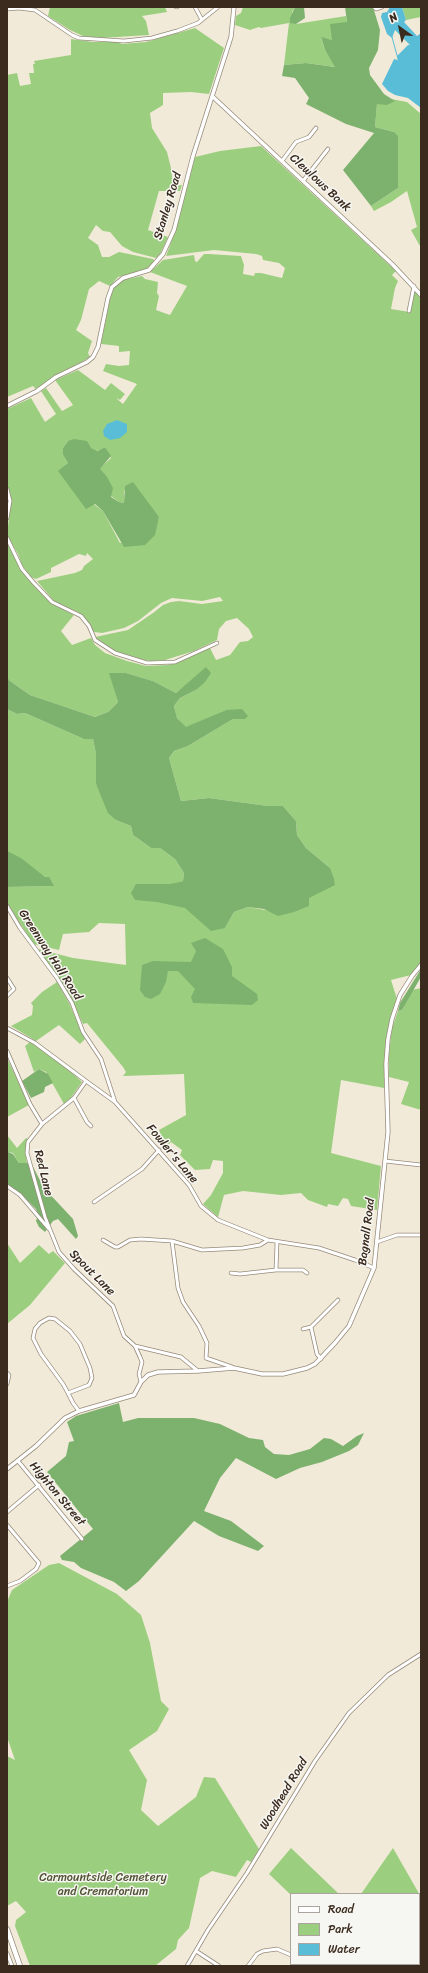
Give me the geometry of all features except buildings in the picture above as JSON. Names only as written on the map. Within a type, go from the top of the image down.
[{"type":"main road","points":[[7,1929],[20,1966]]},
{"type":"street","points":[[195,7],[202,20]]},
{"type":"street","points":[[7,9],[35,9],[72,35],[88,39],[124,40],[152,38],[177,31],[198,23],[218,7]]},
{"type":"street","name":"Stanley Road","points":[[7,406],[37,391],[56,377],[87,362],[93,357],[98,347],[108,298],[112,287],[123,278],[149,270],[163,254],[174,230],[193,156],[231,37],[234,7]]},
{"type":"street","points":[[374,7],[376,9],[381,8]]},
{"type":"street","name":"Clewlows Bank","points":[[212,96],[392,264],[421,295]]},
{"type":"street","points":[[282,161],[296,142],[309,137],[316,128]]},
{"type":"street","points":[[303,182],[328,149]]},
{"type":"street","points":[[409,311],[414,286]]},
{"type":"street","points":[[7,489],[10,502],[7,518]]},
{"type":"street","points":[[7,538],[22,569],[33,582],[52,602],[81,616],[89,626],[95,640],[115,654],[147,663],[175,662],[217,643]]},
{"type":"street","name":"Greenway Hall Road","points":[[7,906],[20,928],[57,978],[72,1003],[83,1032],[101,1059],[115,1102]]},
{"type":"street","name":"Bagnall Road","points":[[7,1469],[18,1461],[65,1418],[79,1411],[134,1395],[141,1382],[148,1375],[158,1372],[234,1368],[262,1374],[283,1374],[307,1368],[321,1359],[349,1326],[374,1268],[389,1122],[386,1064],[388,1039],[392,1019],[400,995],[421,965]]},
{"type":"street","points":[[7,978],[14,989],[7,996]]},
{"type":"street","points":[[7,1028],[36,1043],[115,1102]]},
{"type":"street","points":[[7,1051],[30,1104],[42,1124]]},
{"type":"street","name":"Red Lane","points":[[50,1230],[26,1154],[28,1142],[42,1124],[74,1098],[86,1081]]},
{"type":"street","points":[[74,1098],[86,1122],[91,1126]]},
{"type":"street","name":"Fowler's Lane","points":[[115,1102],[189,1185],[201,1206],[209,1214],[232,1227],[268,1240],[319,1248],[374,1268]]},
{"type":"street","points":[[94,1202],[142,1169],[159,1150]]},
{"type":"street","points":[[385,1161],[421,1165]]},
{"type":"street","points":[[7,1186],[20,1195],[50,1230]]},
{"type":"street","name":"Spout Lane","points":[[50,1230],[64,1258],[113,1306],[124,1336],[135,1346],[142,1362],[139,1374],[141,1382]]},
{"type":"street","points":[[377,1242],[397,1235],[421,1235]]},
{"type":"street","points":[[103,1240],[118,1247],[130,1240],[141,1239],[172,1242],[202,1250],[243,1248],[260,1245],[268,1240]]},
{"type":"street","points":[[172,1242],[178,1288],[183,1302],[199,1326],[207,1343],[206,1358],[234,1368]]},
{"type":"street","points":[[276,1270],[277,1242]]},
{"type":"street","points":[[230,1273],[240,1274],[276,1270],[302,1270],[307,1273]]},
{"type":"street","points":[[303,1329],[311,1327],[338,1300]]},
{"type":"street","points":[[68,1393],[89,1384],[92,1378],[91,1373],[80,1344],[70,1331],[55,1319],[50,1318],[44,1320],[35,1329],[33,1338],[41,1354],[79,1411]]},
{"type":"street","points":[[311,1327],[317,1354],[321,1359]]},
{"type":"street","points":[[135,1346],[181,1357],[198,1371]]},
{"type":"street","points":[[7,1373],[9,1375],[7,1384]]},
{"type":"street","name":"Highton Street","points":[[18,1461],[82,1539]]},
{"type":"street","points":[[7,1512],[39,1485]]},
{"type":"street","points":[[7,1525],[37,1560],[38,1566],[20,1581],[7,1586]]},
{"type":"street","name":"Woodhead Road","points":[[187,1966],[247,1873],[315,1761],[349,1713],[388,1675],[421,1654]]},
{"type":"street","points":[[248,1966],[257,1954],[263,1951],[277,1949],[290,1955]]},
{"type":"street","points":[[196,1951],[219,1966]]},
{"type":"street","points":[[7,1953],[12,1966]]},
{"type":"green space","points":[[50,7],[165,7],[167,12],[142,16],[146,21],[149,35],[101,38],[83,36],[70,30],[48,16]]},
{"type":"green space","points":[[243,7],[295,7],[292,12],[296,24],[346,16],[347,22],[332,40],[321,38],[325,50],[336,67],[306,63],[284,65],[289,23],[261,28],[259,27],[250,30],[235,25],[236,16],[241,13]]},
{"type":"green space","points":[[295,7],[304,7],[305,18],[296,24],[290,23],[290,18]]},
{"type":"green space","points":[[345,7],[373,7],[380,30],[378,50],[369,68],[370,75],[384,94],[395,101],[387,105],[377,104],[375,127],[394,132],[398,136],[398,188],[371,206],[343,170],[374,133],[346,124],[306,104],[309,98],[295,78],[282,76],[284,65],[306,63],[335,67],[325,50],[321,37],[332,40],[330,24],[347,22]]},
{"type":"green space","points":[[402,7],[421,7],[421,17],[406,20]]},
{"type":"green space","points":[[195,28],[224,48],[209,94],[191,92],[163,93],[163,105],[150,113],[152,128],[167,152],[173,186],[182,185],[180,191],[159,191],[148,230],[168,237],[160,254],[156,258],[133,252],[122,246],[110,232],[103,231],[96,225],[88,238],[98,245],[102,257],[109,257],[119,252],[153,259],[155,262],[145,270],[118,277],[110,286],[99,281],[89,289],[81,320],[76,330],[92,341],[88,353],[90,357],[36,389],[33,386],[7,397],[7,75],[17,73],[20,86],[31,84],[29,73],[34,73],[34,61],[71,55],[71,39],[93,42],[118,42],[122,44],[146,42]]},
{"type":"green space","points":[[391,99],[407,102],[421,114],[421,248],[411,230],[417,227],[407,191],[374,211],[371,206],[398,188],[394,132],[375,127],[377,104],[394,101]]},
{"type":"green space","points":[[261,146],[396,271],[392,275],[398,281],[395,288],[391,309],[410,312],[414,290],[421,299],[421,963],[411,975],[391,980],[397,999],[390,1019],[386,1038],[384,1088],[341,1080],[331,1153],[381,1166],[377,1210],[351,1206],[348,1199],[343,1198],[338,1206],[328,1204],[327,1207],[308,1200],[301,1193],[281,1195],[243,1191],[224,1195],[218,1217],[203,1204],[211,1195],[223,1173],[223,1161],[213,1160],[210,1169],[195,1170],[180,1155],[182,1150],[171,1142],[166,1147],[159,1130],[186,1115],[184,1074],[123,1076],[126,1072],[123,1067],[87,1023],[83,1024],[70,996],[38,949],[73,958],[126,965],[125,924],[99,923],[89,932],[63,934],[59,950],[33,944],[7,903],[7,887],[53,886],[45,877],[7,855],[7,709],[17,714],[25,713],[84,739],[93,739],[96,754],[96,784],[116,820],[131,826],[133,835],[151,848],[160,848],[175,859],[184,873],[183,881],[181,882],[225,928],[234,912],[248,907],[271,911],[330,868],[306,848],[297,835],[296,821],[283,806],[268,806],[209,798],[181,801],[169,758],[174,751],[188,746],[233,719],[245,719],[226,710],[186,728],[177,718],[174,706],[180,698],[196,690],[207,668],[176,693],[153,681],[126,673],[110,673],[118,702],[108,712],[95,717],[30,695],[10,681],[7,677],[7,541],[23,572],[52,604],[74,615],[61,631],[72,645],[91,638],[95,645],[105,653],[146,666],[167,665],[179,662],[210,648],[216,660],[230,655],[240,642],[248,641],[253,637],[249,629],[237,618],[226,621],[219,629],[217,640],[194,651],[165,660],[151,661],[138,659],[112,650],[95,637],[128,630],[163,605],[171,602],[179,601],[202,604],[223,601],[220,597],[202,601],[172,598],[161,603],[138,621],[124,628],[102,633],[94,632],[78,612],[56,603],[37,581],[75,573],[82,570],[84,566],[93,559],[87,553],[86,556],[79,554],[51,568],[51,572],[36,579],[31,577],[22,565],[18,554],[7,535],[11,500],[7,487],[7,409],[31,398],[45,422],[56,414],[41,391],[46,388],[62,411],[73,405],[55,380],[78,370],[105,390],[111,383],[125,394],[120,400],[116,398],[123,404],[137,384],[103,371],[106,364],[119,366],[129,365],[130,351],[119,352],[119,346],[101,344],[111,294],[113,289],[122,280],[142,276],[145,279],[158,282],[157,293],[159,296],[156,310],[170,315],[187,286],[150,272],[163,260],[194,255],[195,261],[197,262],[204,254],[241,256],[244,265],[243,274],[254,276],[255,273],[261,273],[282,278],[285,268],[279,263],[263,260],[262,256],[256,254],[214,250],[166,256],[176,229],[195,157],[220,151]],"holes":[[[68,441],[99,451],[105,447],[111,458],[99,469],[106,475],[111,496],[119,502],[124,503],[124,490],[159,517],[156,526],[120,543],[103,511],[71,487],[59,472],[68,463],[63,455],[63,448]]]},
{"type":"green space","points":[[74,439],[87,441],[91,448],[98,451],[105,447],[111,456],[100,469],[106,475],[113,488],[111,497],[124,503],[125,486],[133,482],[159,517],[155,535],[145,545],[124,547],[103,511],[95,504],[86,509],[58,471],[68,463],[63,455],[63,448],[68,441]]},
{"type":"green space","points":[[206,667],[211,673],[205,682],[196,690],[180,698],[174,706],[177,718],[186,727],[226,710],[242,709],[248,716],[245,719],[233,719],[188,746],[174,751],[169,758],[181,801],[209,798],[268,806],[283,806],[296,821],[297,835],[306,848],[330,868],[335,885],[309,898],[309,906],[294,912],[278,916],[264,909],[248,907],[234,912],[225,928],[211,931],[185,908],[157,902],[135,900],[131,893],[136,884],[170,884],[180,882],[183,881],[184,873],[175,859],[160,848],[151,848],[133,835],[131,826],[116,820],[108,813],[96,784],[96,754],[93,739],[84,739],[25,713],[17,714],[7,709],[7,677],[10,681],[30,695],[95,717],[108,712],[118,702],[109,673],[126,673],[153,681],[176,693]]},
{"type":"green space","points":[[7,851],[21,858],[45,877],[49,877],[54,886],[7,887]]},
{"type":"green space","points":[[205,938],[223,949],[232,967],[232,976],[257,994],[258,1000],[252,1005],[193,1003],[191,997],[195,989],[178,971],[168,971],[166,982],[160,994],[151,999],[145,997],[140,990],[142,965],[153,961],[191,962],[196,951],[191,943]]},
{"type":"green space","points":[[421,969],[421,977],[402,1010],[398,1011],[400,1003]]},
{"type":"green space","points":[[57,982],[69,1003],[85,1039],[80,1044],[59,1025],[36,1041],[11,1026],[32,1015],[33,1006],[31,1003],[42,992]]},
{"type":"green space","points":[[421,988],[421,1110],[401,1104],[409,1082],[389,1077],[389,1053],[392,1028],[398,1011],[402,1010],[412,990]]},
{"type":"green space","points":[[30,1042],[67,1068],[82,1082],[70,1099],[64,1104],[46,1072],[39,1069],[34,1072],[25,1046]]},
{"type":"green space","points":[[7,1058],[29,1105],[7,1117]]},
{"type":"green space","points":[[39,1069],[48,1074],[53,1083],[45,1087],[44,1092],[31,1098],[22,1081]]},
{"type":"green space","points":[[7,1135],[17,1148],[26,1138],[28,1139],[25,1150],[27,1163],[19,1163],[13,1153],[8,1152],[7,1155]]},
{"type":"green space","points":[[8,1152],[13,1154],[19,1163],[31,1163],[44,1188],[73,1219],[78,1236],[76,1239],[58,1219],[53,1221],[45,1232],[39,1227],[36,1221],[38,1215],[36,1209],[21,1194],[7,1185]]},
{"type":"green space","points":[[7,1243],[20,1263],[39,1245],[49,1254],[53,1251],[65,1263],[30,1305],[7,1324]]},
{"type":"green space","points":[[119,1403],[123,1422],[138,1418],[194,1418],[220,1424],[249,1438],[263,1440],[265,1447],[274,1454],[289,1455],[310,1449],[324,1438],[331,1439],[343,1446],[364,1433],[358,1445],[349,1451],[322,1462],[300,1468],[276,1479],[236,1458],[220,1478],[204,1511],[231,1521],[264,1546],[258,1551],[219,1536],[194,1521],[139,1581],[126,1591],[114,1582],[81,1568],[74,1562],[62,1560],[60,1556],[93,1529],[47,1472],[66,1456],[69,1442],[74,1441],[67,1422],[76,1416]]},
{"type":"green space","name":"Carmountside Cemetery and Crematorium","points":[[59,1563],[117,1594],[141,1615],[150,1643],[161,1701],[169,1709],[157,1731],[129,1750],[147,1780],[141,1810],[158,1826],[196,1797],[204,1777],[215,1778],[259,1849],[251,1862],[247,1860],[236,1877],[212,1871],[200,1878],[189,1928],[178,1940],[176,1949],[155,1966],[30,1966],[15,1926],[16,1920],[26,1912],[16,1901],[7,1906],[7,1756],[15,1760],[7,1737],[7,1602],[12,1590],[49,1565]]},
{"type":"green space","points":[[291,1848],[338,1893],[290,1894],[269,1874]]},
{"type":"green space","points":[[393,1848],[419,1893],[362,1893]]},
{"type":"green space","points":[[420,1895],[421,1897],[420,1921]]},
{"type":"water","points":[[390,7],[402,7],[406,20],[404,22],[417,36],[421,33],[421,108],[408,98],[395,95],[388,91],[382,84],[394,59],[398,60],[397,56],[408,45],[410,45],[395,30],[392,38],[387,34],[381,17],[382,13],[387,12]]},
{"type":"water","points":[[117,420],[127,424],[127,432],[120,438],[110,440],[104,436],[103,431],[107,424]]},
{"type":"waterway","points":[[392,37],[398,59]]}]
